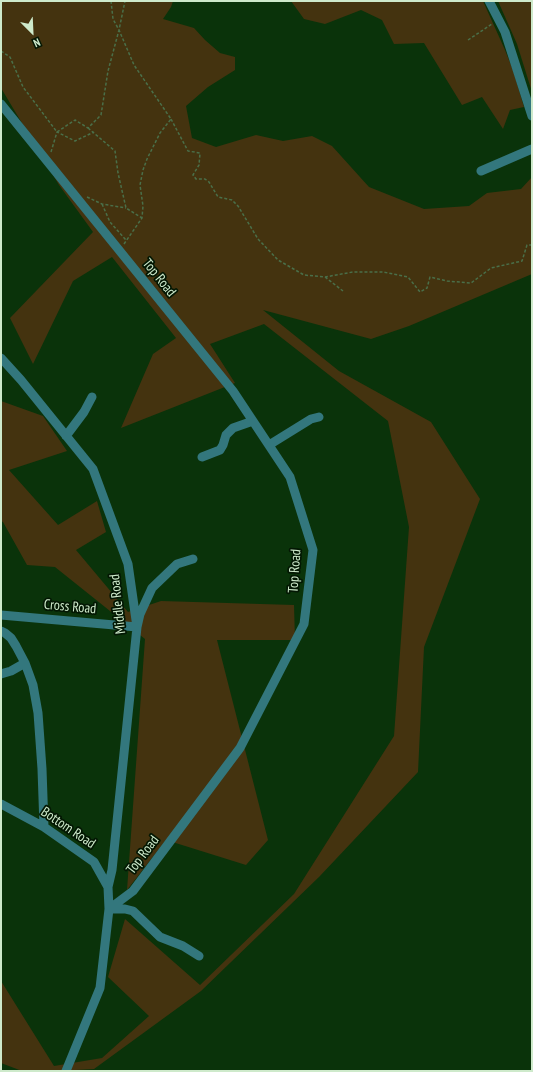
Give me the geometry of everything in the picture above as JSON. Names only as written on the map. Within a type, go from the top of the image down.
[{"type":"street","points":[[489,1],[505,32],[532,116]]},
{"type":"street","name":"Top Road","points":[[1,104],[233,391],[290,477],[313,550],[304,624],[240,748],[133,891],[109,909]]},
{"type":"street","points":[[481,171],[532,149]]},
{"type":"street","name":"Middle Road","points":[[1,358],[21,380],[93,469],[128,564],[137,627],[112,870],[108,887],[109,909]]},
{"type":"street","points":[[66,436],[84,412],[92,397]]},
{"type":"street","points":[[269,445],[311,419],[319,417]]},
{"type":"street","points":[[202,457],[220,450],[226,435],[233,428],[253,421]]},
{"type":"street","points":[[137,627],[140,614],[152,588],[177,564],[193,559]]},
{"type":"street","name":"Cross Road","points":[[1,615],[137,627]]},
{"type":"street","points":[[1,632],[5,633],[11,638],[25,663],[33,685],[38,713],[44,827]]},
{"type":"street","points":[[1,674],[25,663]]},
{"type":"street","name":"Bottom Road","points":[[1,804],[44,827],[94,862],[108,887]]},
{"type":"street","points":[[66,1071],[100,988],[109,909],[125,909],[133,911],[160,937],[183,946],[199,956]]},
{"type":"path","points":[[111,1],[113,19],[134,65],[171,119],[188,151],[200,153],[199,165],[193,174],[196,179],[205,179],[209,182],[218,197],[232,200],[238,206],[258,239],[278,260],[304,275],[325,277],[353,272],[383,272],[408,277],[420,292],[426,288],[430,277],[448,281],[471,283],[491,268],[522,261],[527,245],[532,245]]},
{"type":"path","points":[[88,128],[101,115],[108,71],[125,1]]},
{"type":"path","points":[[468,40],[499,20]]},
{"type":"path","points":[[1,51],[10,57],[23,87],[57,132],[75,140],[94,132]]},
{"type":"path","points":[[119,250],[142,218],[143,206],[140,185],[143,170],[160,133],[171,119]]},
{"type":"path","points":[[51,153],[57,132],[75,120],[94,132],[115,151],[118,173],[126,208]]},
{"type":"path","points":[[87,197],[102,204],[126,208],[142,218]]},
{"type":"path","points":[[102,204],[110,222],[126,240]]},
{"type":"path","points":[[325,277],[343,291]]},
{"type":"shaded area","points":[[1,1],[173,1],[163,19],[194,28],[220,53],[235,57],[235,70],[208,87],[186,106],[192,138],[216,147],[256,135],[283,141],[312,136],[332,146],[369,187],[424,209],[469,206],[487,193],[521,189],[532,177],[532,274],[409,326],[371,339],[263,310],[339,371],[431,422],[480,499],[424,647],[418,772],[319,877],[201,991],[94,1069],[22,1071],[1,1063],[1,981],[54,1066],[102,1058],[149,1016],[108,977],[125,919],[200,985],[294,894],[394,736],[409,527],[388,421],[264,324],[210,344],[235,383],[121,428],[153,354],[176,338],[112,257],[73,281],[33,364],[10,318],[93,232],[59,185],[1,88]]},
{"type":"shaded area","points":[[291,1],[483,1],[513,70],[524,107],[510,110],[503,129],[482,97],[462,105],[424,43],[394,44],[382,20],[361,10],[325,24],[304,19]]},
{"type":"shaded area","points":[[498,1],[532,1],[532,92],[517,44]]},
{"type":"shaded area","points":[[1,401],[43,416],[67,451],[9,470],[58,525],[97,501],[106,532],[76,550],[128,612],[161,601],[294,605],[295,640],[217,640],[268,840],[246,865],[166,840],[127,890],[145,639],[55,567],[27,565],[3,522],[1,521]]}]
